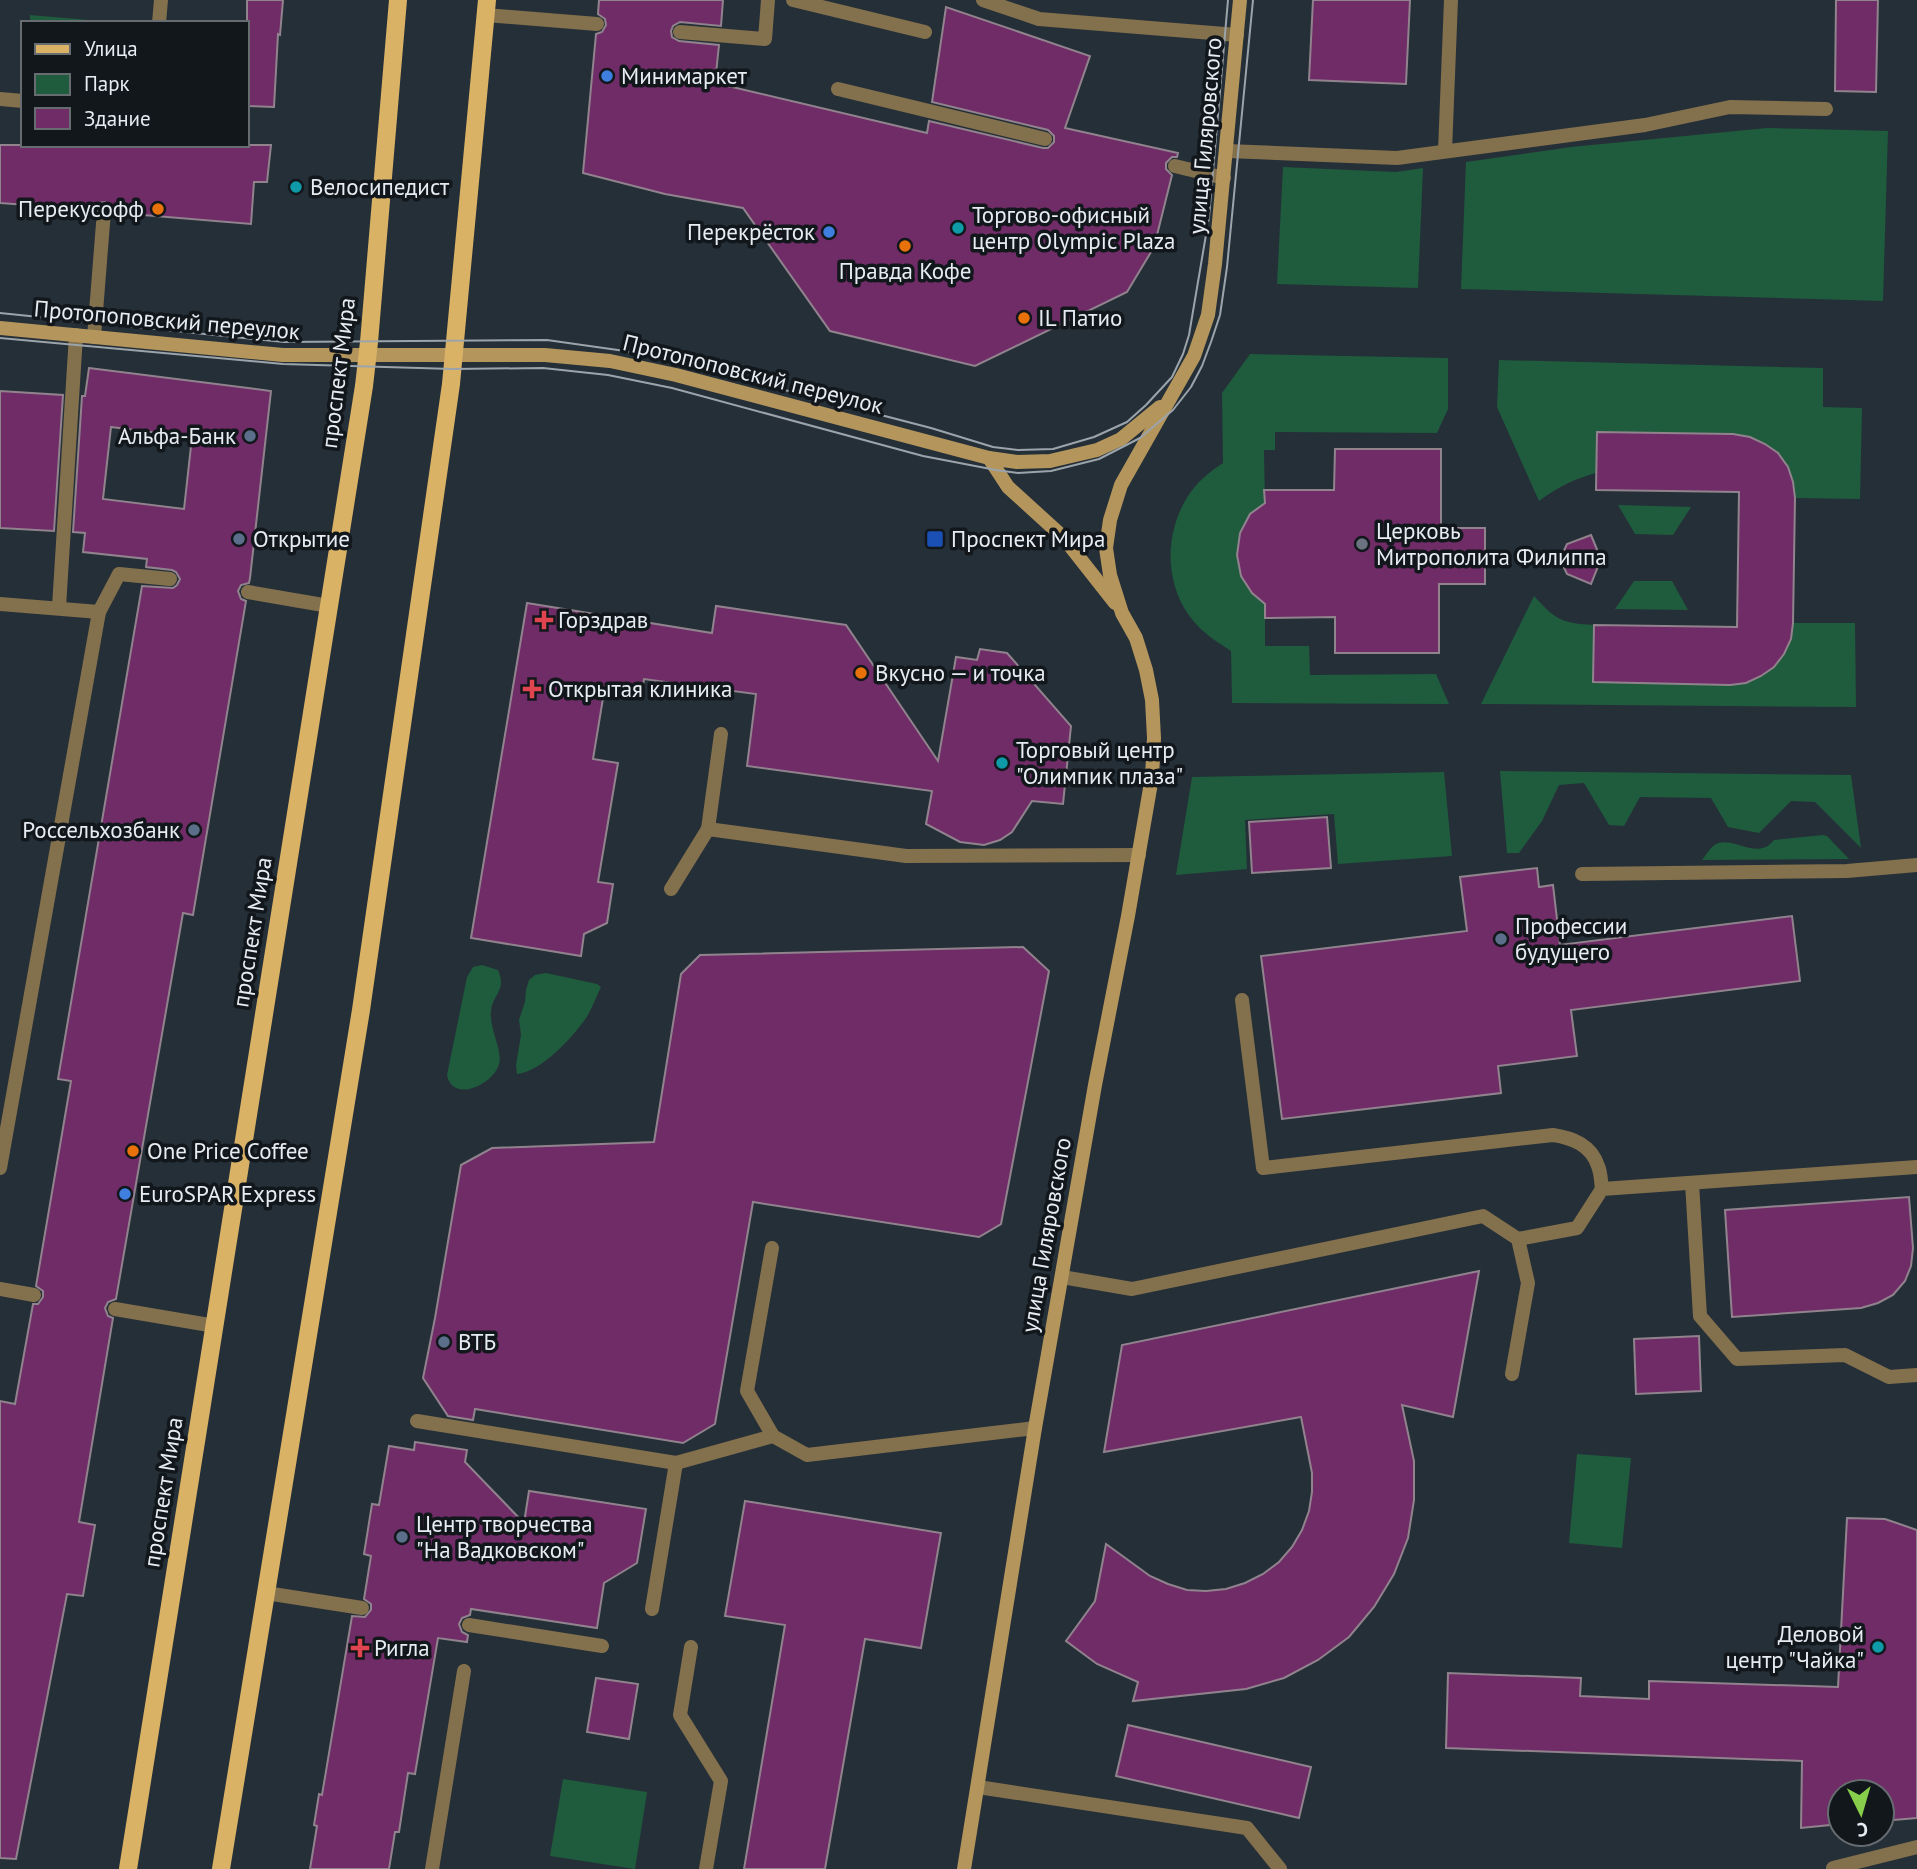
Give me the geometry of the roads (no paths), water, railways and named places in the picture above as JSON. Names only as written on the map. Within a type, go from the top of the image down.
[{"type":"main road","name":"проспект Мира","points":[[128,1869],[368,355],[398,0]]},
{"type":"main road","points":[[221,1869],[361,1010],[454,356],[486,7]]},
{"type":"street","name":"улица Гиляровского","points":[[1122,612],[1110,575],[1107,548],[1110,520],[1121,485],[1194,356],[1208,314],[1227,151],[1240,0]]},
{"type":"street","name":"Протопоповский переулок","points":[[0,328],[283,355],[545,355],[610,361],[676,375],[989,458]]},
{"type":"street","name":"улица Гиляровского","points":[[989,458],[1017,462],[1050,461],[1097,450],[1121,439],[1161,407],[1173,393]]},
{"type":"street","name":"улица Гиляровского","points":[[964,1869],[1035,1428],[1095,1085],[1139,855],[1152,777],[1154,738],[1152,700],[1146,670],[1136,638],[1122,612],[1063,537],[1008,487],[989,458]]},
{"type":"lane","points":[[159,21],[161,0]]},
{"type":"lane","points":[[680,32],[765,39],[768,0]]},
{"type":"lane","points":[[793,0],[925,32]]},
{"type":"lane","points":[[983,0],[1039,19],[1237,35]]},
{"type":"lane","points":[[1445,151],[1451,0]]},
{"type":"lane","points":[[486,7],[597,24]]},
{"type":"lane","points":[[838,89],[1045,139]]},
{"type":"lane","points":[[0,99],[21,101]]},
{"type":"lane","points":[[1227,151],[1396,158],[1645,125],[1730,107],[1826,109]]},
{"type":"lane","points":[[1175,166],[1224,178]]},
{"type":"lane","points":[[94,337],[104,211]]},
{"type":"lane","points":[[59,607],[76,335]]},
{"type":"lane","points":[[0,1168],[99,612],[119,574],[170,579]]},
{"type":"lane","points":[[247,592],[329,607]]},
{"type":"lane","points":[[0,604],[99,612]]},
{"type":"lane","points":[[671,889],[708,829],[721,734]]},
{"type":"lane","points":[[708,829],[906,856],[1139,855]]},
{"type":"lane","points":[[1581,874],[1847,871],[1917,864]]},
{"type":"lane","points":[[1062,1277],[1132,1289],[1483,1216],[1518,1239],[1577,1228],[1602,1189],[1598,1166],[1588,1149],[1571,1138],[1553,1135],[1263,1168],[1242,1000]]},
{"type":"lane","points":[[1602,1189],[1917,1167]]},
{"type":"lane","points":[[1692,1183],[1700,1316],[1737,1359],[1845,1355],[1889,1377],[1917,1375]]},
{"type":"lane","points":[[1512,1374],[1528,1283],[1518,1239]]},
{"type":"lane","points":[[772,1248],[747,1391],[773,1436],[807,1455],[1035,1428]]},
{"type":"lane","points":[[0,1289],[34,1295]]},
{"type":"lane","points":[[115,1309],[215,1326]]},
{"type":"lane","points":[[417,1420],[676,1463],[773,1436]]},
{"type":"lane","points":[[652,1609],[676,1463]]},
{"type":"lane","points":[[266,1592],[362,1608]]},
{"type":"lane","points":[[469,1625],[602,1646]]},
{"type":"lane","points":[[691,1647],[680,1715],[721,1781],[706,1869]]},
{"type":"lane","points":[[432,1869],[464,1671]]},
{"type":"lane","points":[[978,1787],[1247,1828],[1280,1869]]},
{"type":"lane","points":[[1833,1868],[1917,1847]]},
{"type":"tram line","points":[[0,313],[284,342],[547,340],[646,354],[931,428],[993,447],[1018,450],[1053,449],[1094,437],[1127,422],[1172,377],[1183,354],[1189,335],[1209,217],[1228,0]]},
{"type":"tram line","points":[[0,338],[283,364],[453,369],[543,368],[608,375],[672,388],[923,456],[996,470],[1018,473],[1051,471],[1099,459],[1140,438],[1173,410],[1191,387],[1211,342],[1220,315],[1227,267],[1253,0]]},
{"type":"place","name":"Минимаркет","points":[[607,76]]},
{"type":"place","name":"Велосипедист","points":[[296,187]]},
{"type":"place","name":"Перекусофф","points":[[158,209]]},
{"type":"place","name":"Торгово-офисный центр Olympic Plaza","points":[[958,228]]},
{"type":"place","name":"Перекрёсток","points":[[829,232]]},
{"type":"place","name":"Правда Кофе","points":[[905,246]]},
{"type":"place","name":"IL Патио","points":[[1024,318]]},
{"type":"place","name":"Альфа-Банк","points":[[250,436]]},
{"type":"place","name":"Открытие","points":[[239,539]]},
{"type":"place","name":"Проспект Мира","points":[[935,539]]},
{"type":"place","name":"Церковь Митрополита Филиппа","points":[[1362,544]]},
{"type":"place","name":"Горздрав","points":[[544,620]]},
{"type":"place","name":"Вкусно — и точка","points":[[861,673]]},
{"type":"place","name":"Открытая клиника","points":[[532,689]]},
{"type":"place","name":"Торговый центр \"Олимпик плаза\"","points":[[1002,763]]},
{"type":"place","name":"Россельхозбанк","points":[[194,830]]},
{"type":"place","name":"Профессии будущего","points":[[1501,939]]},
{"type":"place","name":"One Price Coffee","points":[[133,1151]]},
{"type":"place","name":"EuroSPAR Express","points":[[125,1194]]},
{"type":"place","name":"ВТБ","points":[[444,1342]]},
{"type":"place","name":"Центр творчества \"На Вадковском\"","points":[[402,1537]]},
{"type":"place","name":"Деловой центр \"Чайка\"","points":[[1878,1647]]},
{"type":"place","name":"Ригла","points":[[360,1648]]}]
